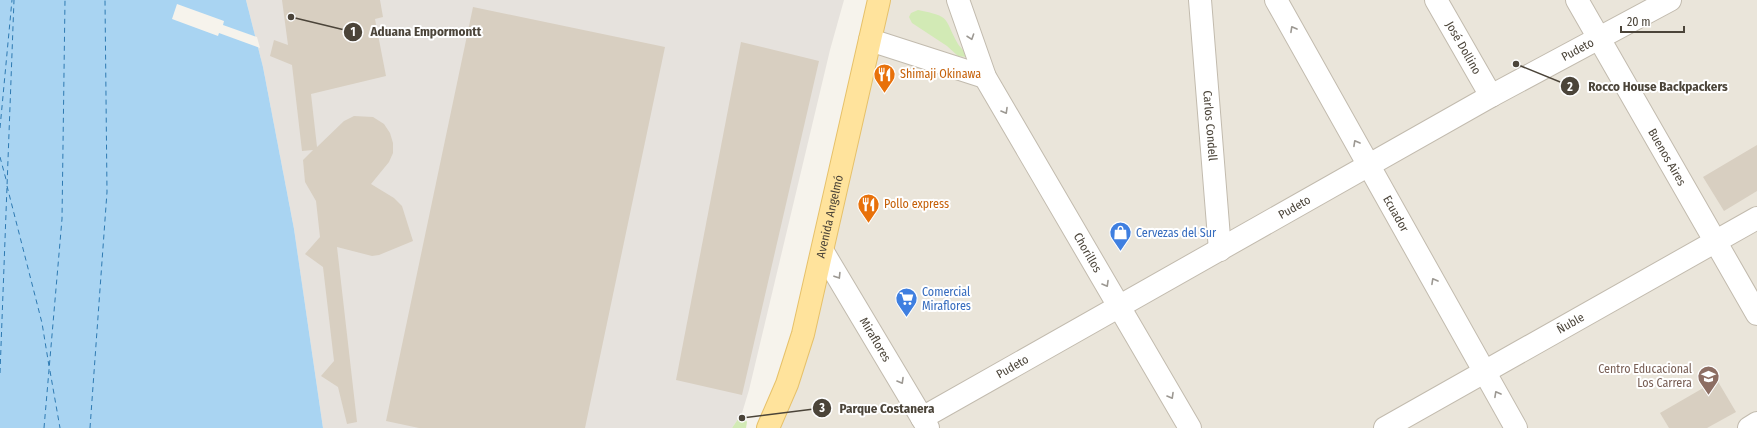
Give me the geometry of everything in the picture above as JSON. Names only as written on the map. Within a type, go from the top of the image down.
[{"type":"main road","name":"Avenida Angelmó","points":[[768,428],[779,406],[794,365],[808,314],[879,0]]},
{"type":"street","name":"Chorillos","points":[[958,0],[985,77],[1190,428]]},
{"type":"street","name":"Carlos Condell","points":[[1200,0],[1220,250]]},
{"type":"street","name":"Ecuador","points":[[1276,0],[1516,428]]},
{"type":"street","name":"José Dollino","points":[[1436,0],[1491,96]]},
{"type":"street","name":"Buenos Aires","points":[[1577,0],[1757,314]]},
{"type":"street","name":"Pudeto","points":[[925,423],[1119,306],[1491,96],[1670,0]]},
{"type":"street","points":[[870,40],[985,77]]},
{"type":"street","name":"Ñuble","points":[[1385,428],[1757,218]]},
{"type":"street","name":"Miraflores","points":[[823,252],[925,423]]},
{"type":"street","points":[[1749,428],[1757,423]]},
{"type":"shaded area","points":[[246,0],[844,0],[830,50],[749,390],[742,413],[732,428],[323,428],[294,229],[263,67]]},
{"type":"shaded area","points":[[879,0],[1757,0],[1757,428],[756,428],[770,408],[796,335]]},
{"type":"green space","points":[[918,10],[942,17],[948,23],[966,57],[958,56],[947,46],[912,23],[909,17],[911,13]]},
{"type":"green space","points":[[742,413],[747,422],[746,428],[732,428]]},
{"type":"water","points":[[0,0],[246,0],[263,67],[294,229],[323,428],[0,428]]},
{"type":"pier","points":[[177,4],[224,21],[223,25],[257,37],[260,48],[219,33],[218,36],[172,19]]},
{"type":"building","points":[[282,0],[380,0],[383,17],[375,19],[386,76],[311,94],[317,147],[344,121],[354,116],[373,117],[384,124],[390,133],[393,143],[393,153],[389,162],[371,184],[394,198],[402,206],[413,241],[379,255],[372,256],[337,247],[357,422],[347,424],[338,387],[321,376],[334,361],[323,267],[305,254],[320,237],[316,201],[305,182],[303,160],[313,150],[302,151],[292,65],[270,56],[274,40],[288,45]]},
{"type":"building","points":[[473,7],[665,47],[585,428],[419,428],[386,421]]},
{"type":"building","points":[[741,42],[819,61],[742,395],[676,380]]},
{"type":"building","points":[[1757,145],[1757,191],[1724,211],[1703,177]]},
{"type":"building","name":"Centro Educacional Los Carrera","points":[[1717,380],[1736,412],[1707,428],[1669,428],[1660,413]]},
{"type":"ferry route","points":[[0,128],[12,0]]},
{"type":"ferry route","points":[[0,373],[14,0]]},
{"type":"ferry route","points":[[44,428],[62,219],[65,0]]},
{"type":"ferry route","points":[[90,428],[107,192],[105,0]]},
{"type":"ferry route","points":[[0,157],[7,183]]},
{"type":"ferry route","points":[[7,186],[42,323],[49,366]]},
{"type":"ferry route","points":[[50,371],[60,428]]},
{"type":"place","name":"Aduana Empormontt","points":[[291,17]]},
{"type":"place","name":"Rocco House Backpackers","points":[[1516,64]]},
{"type":"place","name":"Shimaji Okinawa","points":[[884,94]]},
{"type":"place","name":"Pollo express","points":[[868,224]]},
{"type":"place","name":"Cervezas del Sur","points":[[1121,252]]},
{"type":"place","name":"Comercial Miraflores","points":[[907,318]]},
{"type":"place","name":"Centro Educacional Los Carrera","points":[[1708,396]]},
{"type":"place","name":"Parque Costanera","points":[[742,418]]}]
